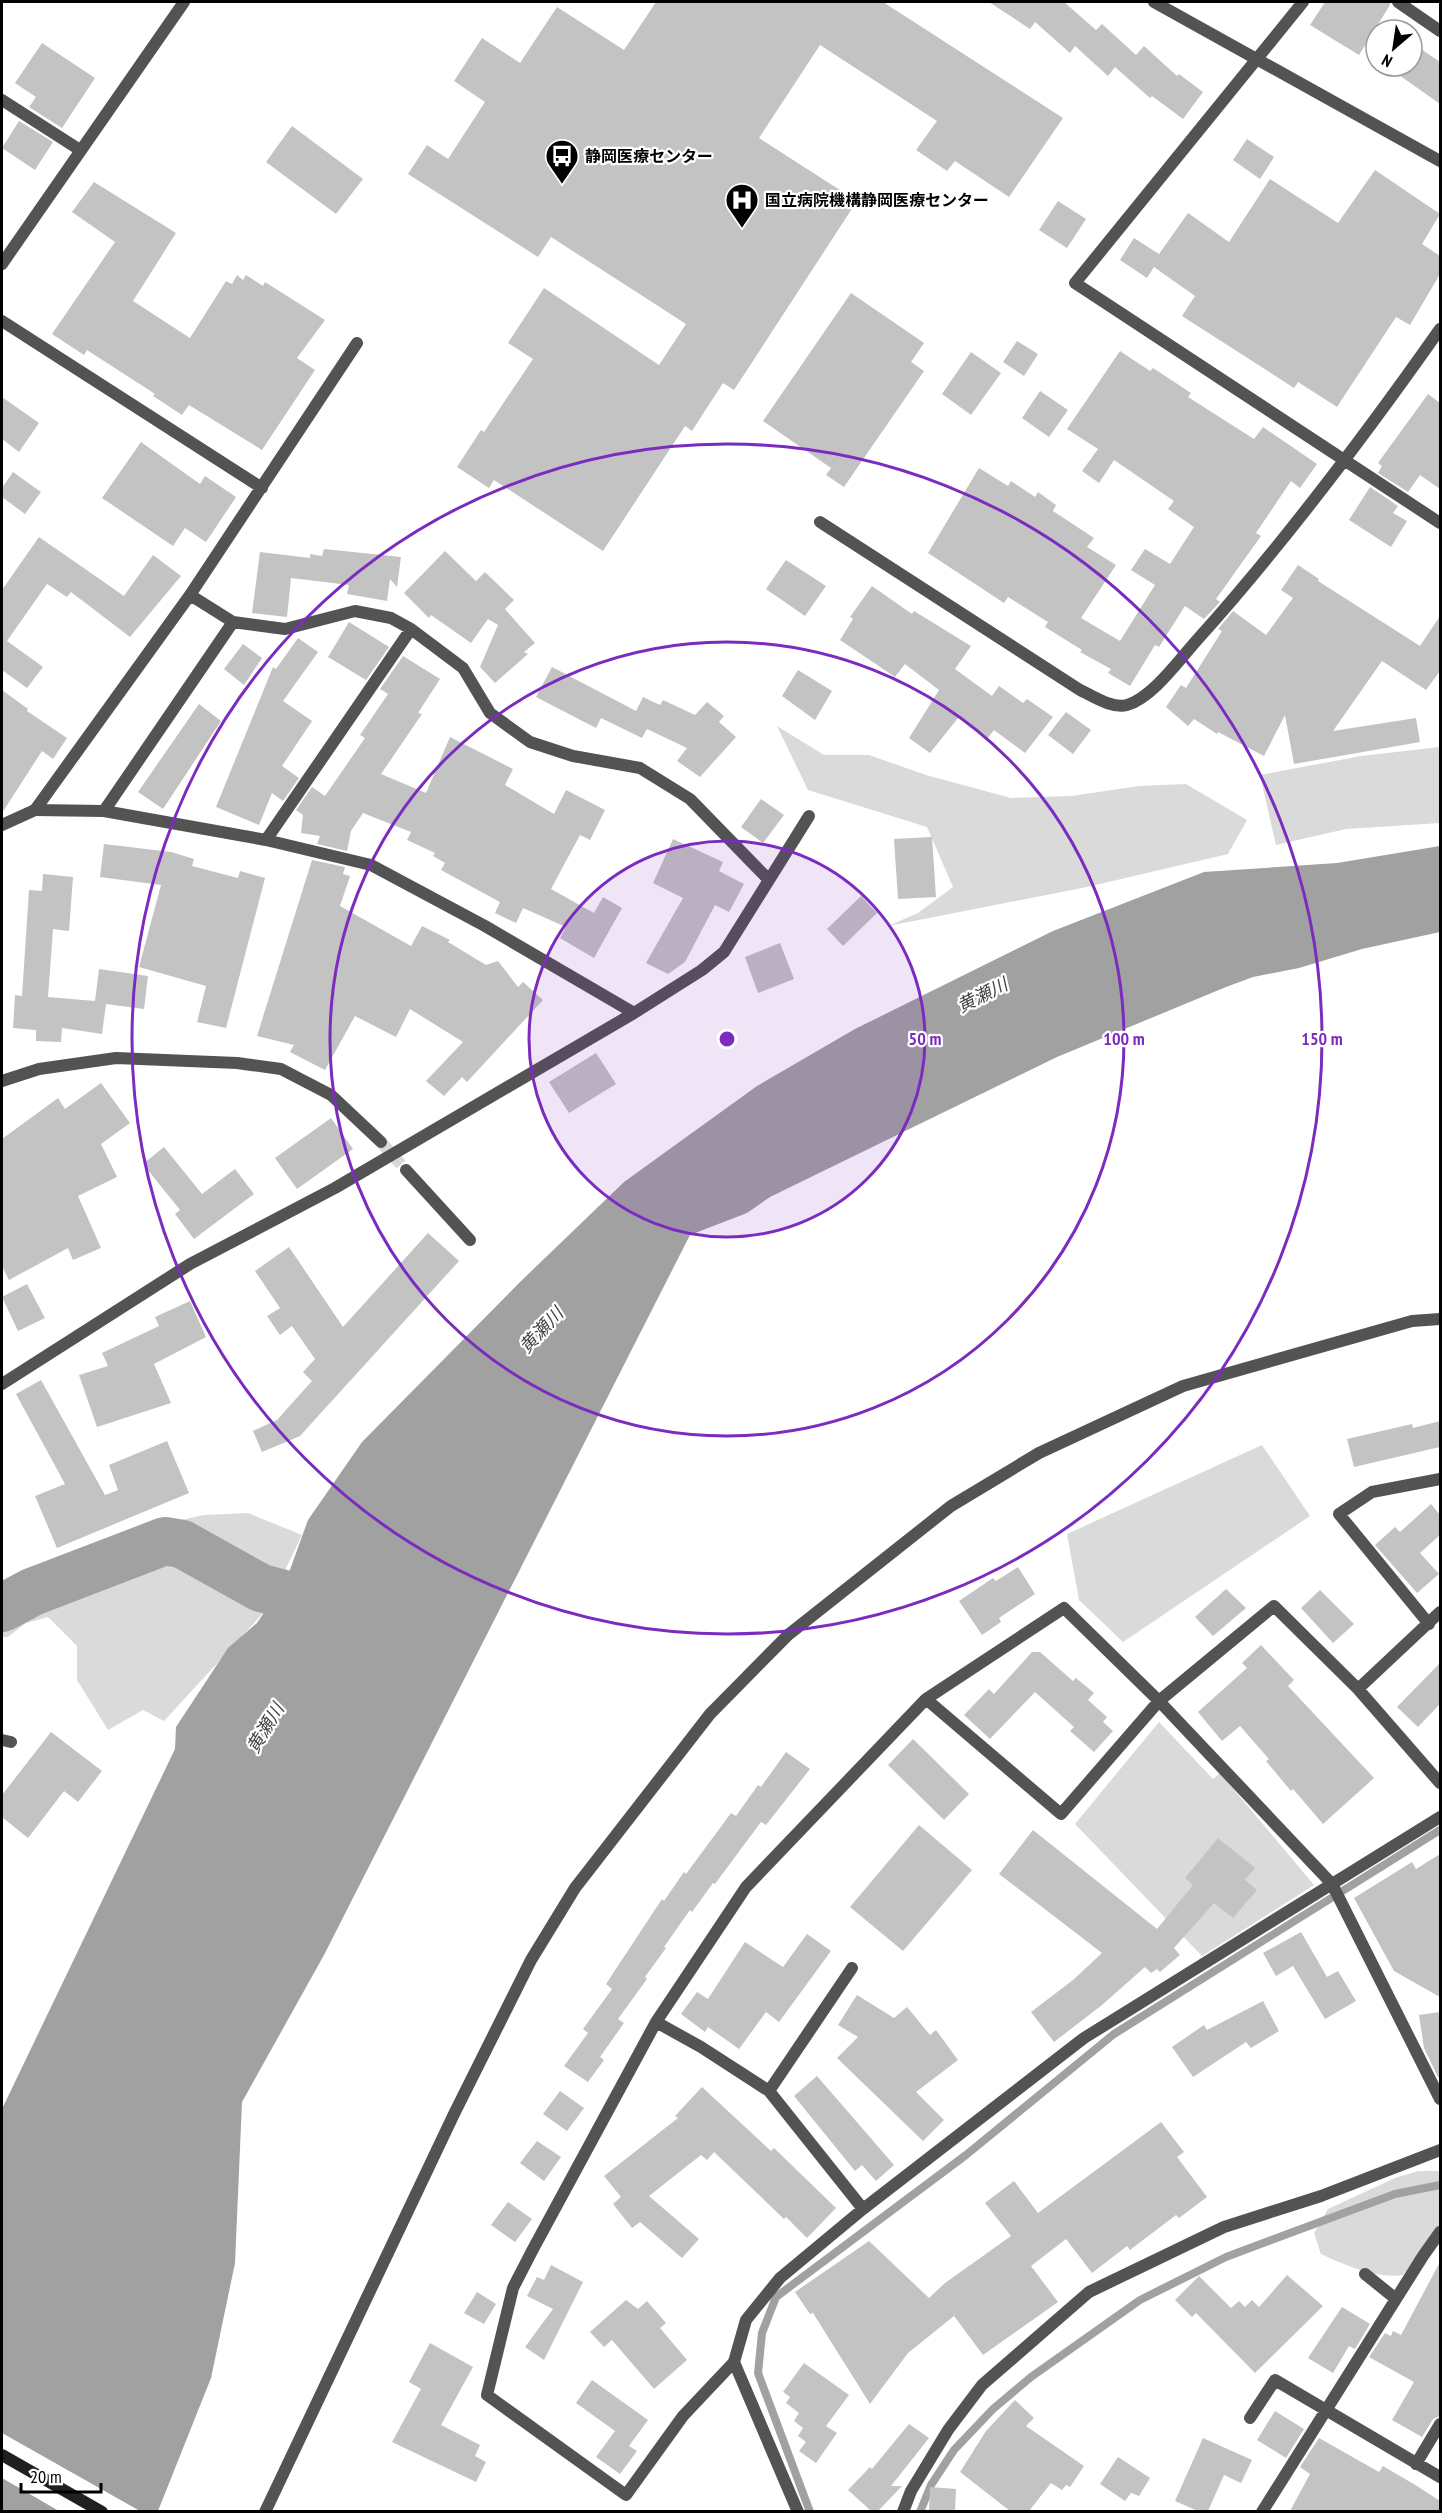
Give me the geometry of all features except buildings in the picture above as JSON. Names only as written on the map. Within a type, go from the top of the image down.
[{"type":"main road","points":[[2,2455],[102,2511]]},
{"type":"street","points":[[2,264],[184,2]]},
{"type":"street","points":[[1154,2],[1259,57],[1440,160]]},
{"type":"street","points":[[1303,2],[1075,283],[1347,459],[1440,523]]},
{"type":"street","points":[[1398,2],[1440,31]]},
{"type":"street","points":[[2,100],[80,150]]},
{"type":"street","points":[[2,321],[262,488]]},
{"type":"street","points":[[820,522],[1080,690],[1108,704],[1127,705],[1147,692],[1172,668],[1237,595],[1437,343],[1440,329]]},
{"type":"street","points":[[35,810],[190,595],[357,343]]},
{"type":"street","points":[[190,595],[233,622],[285,629],[356,611],[391,618],[411,629],[463,668],[490,713],[530,742],[573,756],[640,768],[690,799],[768,880]]},
{"type":"street","points":[[104,811],[233,622]]},
{"type":"street","points":[[266,840],[411,629]]},
{"type":"street","points":[[2,825],[35,810],[104,811],[266,840],[371,865],[485,926],[634,1013]]},
{"type":"street","points":[[2,1384],[190,1264],[335,1188],[634,1013],[702,970],[724,952],[809,816]]},
{"type":"street","points":[[2,1081],[39,1069],[116,1058],[237,1063],[281,1069],[331,1095],[381,1142]]},
{"type":"street","points":[[406,1170],[470,1240]]},
{"type":"street","points":[[265,2511],[454,2114],[531,1960],[575,1888],[717,1706],[788,1635],[951,1506],[1040,1453],[1183,1386],[1412,1321],[1440,1319]]},
{"type":"street","points":[[1429,1624],[1339,1514],[1372,1492],[1440,1479]]},
{"type":"street","points":[[926,1699],[1061,1814],[1159,1701],[1274,1606],[1358,1689],[1440,1783]]},
{"type":"street","points":[[1440,1817],[1332,1884],[1084,2038],[862,2209],[780,2278],[746,2320],[734,2362],[683,2416],[626,2495],[487,2395],[513,2288],[656,2022],[746,1887],[926,1699],[1064,1608],[1159,1701],[1332,1884],[1440,2099]]},
{"type":"street","points":[[1358,1689],[1440,1612]]},
{"type":"street","points":[[769,2091],[852,1968]]},
{"type":"street","points":[[656,2022],[701,2047],[769,2091],[862,2209]]},
{"type":"street","points":[[903,2511],[911,2491],[948,2430],[982,2385],[1089,2292],[1224,2227],[1321,2196],[1440,2150]]},
{"type":"street","points":[[1262,2511],[1395,2299],[1440,2232]]},
{"type":"street","points":[[1365,2274],[1395,2299]]},
{"type":"street","points":[[734,2362],[798,2511]]},
{"type":"street","points":[[1250,2418],[1275,2380],[1440,2477]]},
{"type":"street","points":[[1416,2464],[1440,2424]]},
{"type":"shaded area","points":[[777,726],[824,755],[869,755],[926,775],[1011,798],[1072,796],[1139,786],[1186,784],[1247,820],[1228,854],[1087,887],[888,926],[918,913],[953,887],[927,827],[808,790]]},
{"type":"shaded area","points":[[1440,747],[1440,823],[1346,829],[1276,845],[1260,775],[1361,756]]},
{"type":"shaded area","points":[[1262,1445],[1310,1516],[1123,1642],[1079,1600],[1067,1534]]},
{"type":"shaded area","points":[[248,1513],[302,1535],[266,1610],[164,1721],[143,1710],[108,1730],[77,1680],[77,1646],[48,1617],[26,1623],[8,1637],[2,1637],[2,1588],[162,1524],[204,1515]]},
{"type":"shaded area","points":[[1159,1722],[1213,1779],[1220,1773],[1314,1885],[1202,1956],[1075,1824]]},
{"type":"shaded area","points":[[1418,2171],[1440,2171],[1440,2227],[1403,2275],[1372,2273],[1350,2267],[1321,2254],[1314,2233],[1328,2209],[1395,2178]]},
{"type":"water","name":"黄瀬川","points":[[1440,846],[1440,932],[1362,949],[1299,968],[1253,977],[1226,987],[1057,1057],[770,1197],[747,1213],[690,1235],[324,1955],[242,2102],[235,2263],[211,2378],[158,2511],[2,2512],[2,2109],[175,1749],[176,1727],[228,1648],[257,1623],[287,1578],[308,1520],[362,1442],[520,1282],[624,1182],[757,1086],[855,1029],[1053,931],[1204,872],[1337,863]]},
{"type":"pier","points":[[2,2433],[140,2511],[59,2511],[2,2478]]},
{"type":"waterway","points":[[2,1608],[32,1592],[165,1541],[182,1544],[261,1588],[336,1607]]},
{"type":"waterway","points":[[810,2512],[758,2373],[762,2333],[776,2297],[966,2155],[1114,2034],[1440,1830]]},
{"type":"waterway","points":[[920,2512],[931,2485],[954,2450],[993,2409],[1031,2377],[1140,2300],[1226,2257],[1395,2194],[1440,2185]]},
{"type":"tunnel","points":[[381,1142],[406,1170]]},
{"type":"place","name":"静岡医療センター","points":[[562,185]]},
{"type":"place","name":"国立病院機構静岡医療センター","points":[[742,229]]}]
